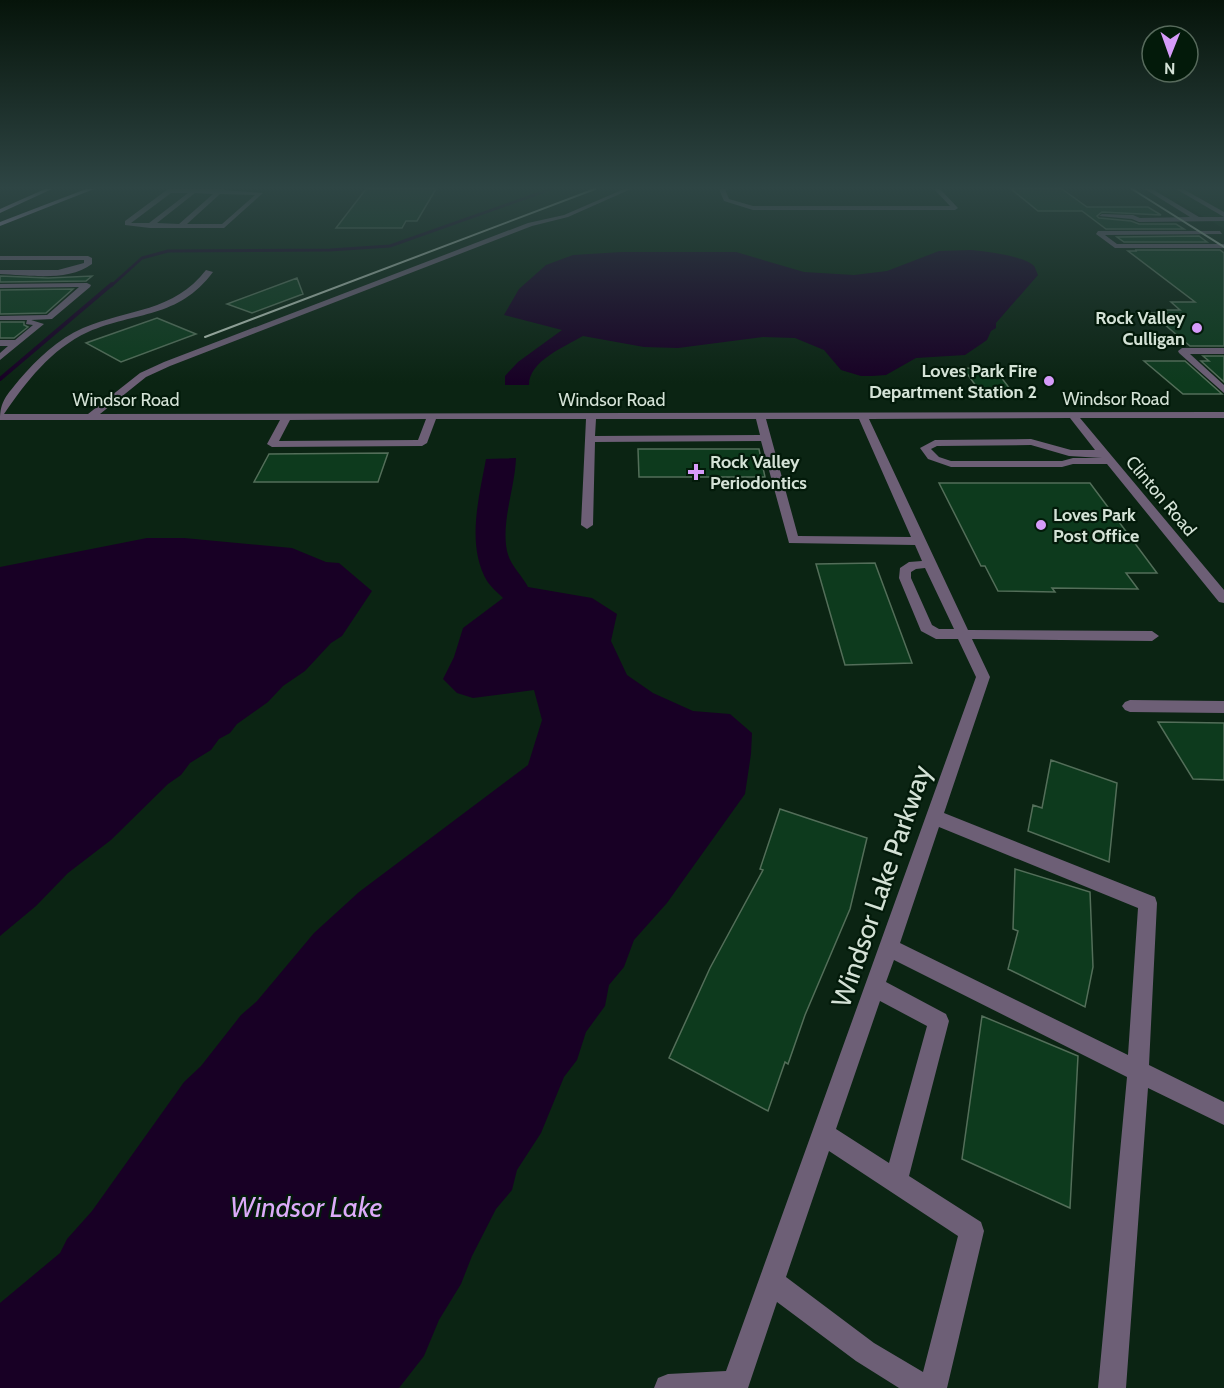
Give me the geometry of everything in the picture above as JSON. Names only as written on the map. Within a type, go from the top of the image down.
[{"type":"street","points":[[90,417],[143,375],[167,364],[453,254]]},
{"type":"street","points":[[0,258],[88,258],[88,264],[81,269],[68,271],[0,272]]},
{"type":"street","points":[[0,415],[21,382],[63,344],[85,331],[194,290],[209,273]]},
{"type":"street","points":[[0,286],[87,285],[49,317],[0,318]]},
{"type":"street","points":[[0,322],[40,324],[0,357]]},
{"type":"street","points":[[0,333],[29,333]]},
{"type":"street","points":[[0,344],[17,343]]},
{"type":"street","points":[[1224,351],[1182,351],[1224,390]]},
{"type":"street","name":"Windsor Road","points":[[0,415],[90,417],[1224,415]]},
{"type":"street","points":[[286,417],[272,444],[422,443],[432,416]]},
{"type":"street","points":[[587,525],[591,416]]},
{"type":"street","points":[[760,416],[793,540],[919,541]]},
{"type":"street","name":"Windsor Lake Parkway","points":[[734,1386],[983,677],[929,564],[863,416]]},
{"type":"street","name":"Clinton Road","points":[[1073,416],[1224,599]]},
{"type":"street","points":[[589,439],[765,438]]},
{"type":"street","points":[[946,442],[1032,442],[1059,448],[1069,453],[1105,457],[1062,464],[951,464],[938,461],[928,455],[925,448],[935,443],[946,442]]},
{"type":"street","points":[[929,564],[913,565],[905,571],[905,578],[926,628],[936,634],[1152,636]]},
{"type":"street","points":[[1130,706],[1224,707]]},
{"type":"street","points":[[934,817],[1148,903],[1138,1071],[1112,1388]]},
{"type":"street","points":[[888,947],[1224,1114]]},
{"type":"street","points":[[874,987],[939,1021],[896,1182]]},
{"type":"street","points":[[823,1134],[972,1231],[933,1388]]},
{"type":"street","points":[[771,1282],[865,1352],[924,1388]]},
{"type":"street","points":[[668,1388],[734,1386]]},
{"type":"water","points":[[742,254],[804,272],[854,275],[887,271],[932,254],[996,254],[1029,262],[1034,266],[1038,275],[996,323],[996,328],[991,331],[987,340],[965,355],[916,358],[886,375],[861,376],[841,370],[824,350],[795,338],[763,337],[678,348],[644,347],[583,336],[541,362],[531,376],[529,385],[505,385],[505,376],[518,362],[562,330],[504,315],[519,289],[546,265],[573,255]]},
{"type":"water","name":"Windsor Lake","points":[[516,458],[507,516],[507,551],[528,587],[592,598],[617,614],[611,641],[627,675],[653,693],[693,711],[730,714],[752,733],[745,794],[667,903],[634,940],[624,967],[609,985],[605,1006],[586,1032],[577,1060],[564,1077],[541,1133],[517,1170],[512,1190],[496,1209],[472,1256],[461,1284],[439,1320],[424,1356],[399,1388],[0,1388],[0,1303],[60,1253],[67,1239],[92,1211],[184,1082],[201,1066],[241,1015],[257,1001],[314,933],[359,892],[528,765],[542,720],[534,690],[473,698],[457,693],[443,679],[454,657],[463,628],[503,598],[487,581],[481,567],[477,552],[476,521],[486,459]]},
{"type":"water","points":[[147,538],[184,538],[292,548],[326,562],[339,563],[372,591],[342,636],[331,643],[305,671],[237,724],[230,733],[219,739],[211,750],[190,763],[181,775],[168,784],[111,840],[68,873],[36,906],[0,936],[0,567]]},
{"type":"building","points":[[1132,254],[1224,254],[1224,346],[1190,346],[1151,313],[1166,313],[1161,310],[1180,310],[1171,302],[1195,302]]},
{"type":"building","points":[[0,276],[48,278],[92,276],[86,281],[0,282]]},
{"type":"building","points":[[297,278],[303,294],[252,313],[227,304]]},
{"type":"building","points":[[73,289],[46,313],[0,314],[0,290]]},
{"type":"building","points":[[157,318],[196,334],[121,362],[86,343]]},
{"type":"building","points":[[0,322],[24,322],[24,325],[28,327],[14,338],[0,338]]},
{"type":"building","points":[[1203,356],[1224,356],[1224,382],[1201,361],[1209,361]]},
{"type":"building","points":[[1144,361],[1185,361],[1222,394],[1183,394]]},
{"type":"building","points":[[963,368],[995,369],[1013,393],[981,393]]},
{"type":"building","points":[[638,449],[759,449],[765,477],[639,477]]},
{"type":"building","points":[[388,453],[378,482],[254,482],[269,454]]},
{"type":"building","name":"Loves Park Post Office","points":[[939,483],[1090,483],[1157,573],[1126,573],[1138,589],[1052,588],[1055,592],[998,591],[985,566],[981,566]]},
{"type":"building","points":[[875,563],[912,663],[845,665],[816,564]]},
{"type":"building","points":[[1158,722],[1224,723],[1224,780],[1193,779]]},
{"type":"building","points":[[1051,760],[1117,783],[1109,862],[1028,831],[1033,805],[1042,808]]},
{"type":"building","points":[[780,809],[867,838],[850,909],[805,1015],[788,1064],[785,1062],[768,1111],[669,1058],[710,968],[763,870],[760,869]]},
{"type":"building","points":[[1015,869],[1090,892],[1093,967],[1085,1007],[1008,969],[1018,931],[1013,929]]},
{"type":"building","points":[[982,1016],[1078,1056],[1070,1208],[962,1159]]},
{"type":"waterway","points":[[111,286],[142,258],[158,254]]},
{"type":"waterway","points":[[0,379],[112,284]]},
{"type":"railway","points":[[205,337],[424,254]]},
{"type":"place","name":"Rock Valley Culligan","points":[[1197,328]]},
{"type":"place","name":"Loves Park Fire Department Station 2","points":[[1049,381]]},
{"type":"place","name":"Rock Valley Periodontics","points":[[696,472]]},
{"type":"place","name":"Loves Park Post Office","points":[[1041,525]]}]
